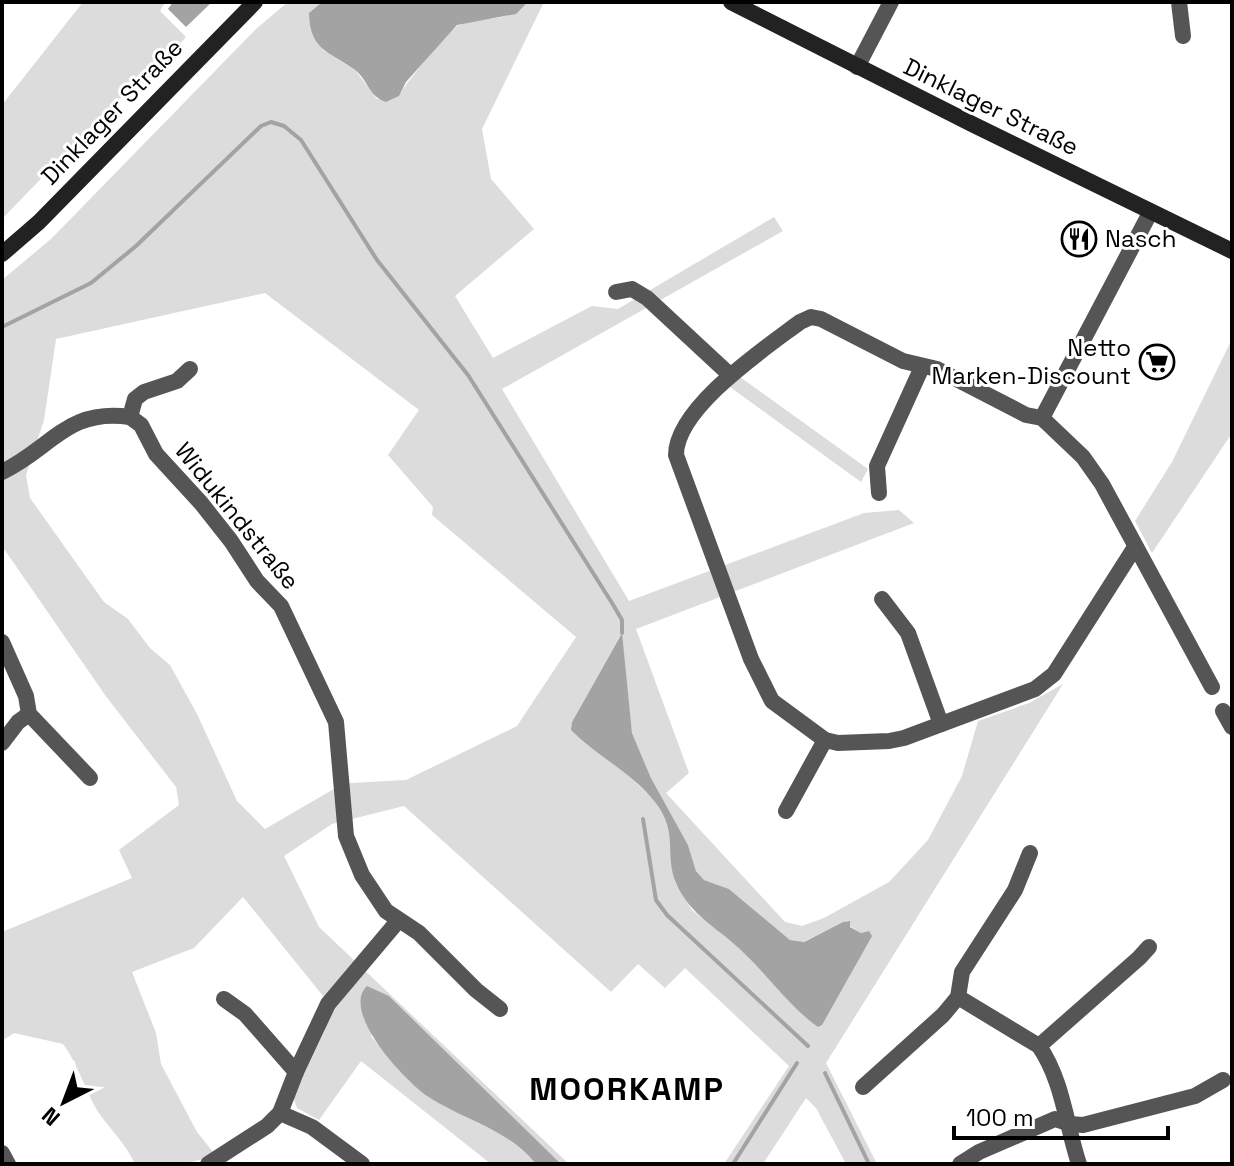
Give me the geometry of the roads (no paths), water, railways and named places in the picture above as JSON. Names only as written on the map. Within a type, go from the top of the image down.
[{"type":"main road","name":"Dinklager Straße","points":[[2,254],[39,222],[255,2]]},
{"type":"main road","name":"Dinklager Straße","points":[[731,2],[1150,213],[1232,251]]},
{"type":"street","points":[[857,67],[891,2]]},
{"type":"street","points":[[1179,2],[1183,36]]},
{"type":"street","points":[[1042,418],[1150,213]]},
{"type":"street","points":[[616,292],[632,289],[647,298],[730,375]]},
{"type":"street","points":[[1135,547],[1054,674],[1035,689],[889,741],[838,743],[825,740],[772,701],[751,659],[676,455],[676,440],[730,375],[811,317],[821,319],[903,361],[937,369],[1026,415],[1042,418],[1083,457],[1096,475],[1212,687]]},
{"type":"street","points":[[879,493],[877,466],[922,367]]},
{"type":"street","points":[[2,472],[20,463],[71,424],[108,414],[130,417],[135,399],[144,392],[177,381],[190,369]]},
{"type":"street","name":"Widukindstraße","points":[[130,417],[141,425],[156,454],[201,503],[257,581],[281,606],[336,722],[346,836],[362,875],[386,911],[419,933],[476,990],[500,1009]]},
{"type":"street","points":[[882,599],[908,633],[941,724]]},
{"type":"street","points":[[2,642],[26,696],[29,714],[90,778]]},
{"type":"street","points":[[1223,711],[1232,727]]},
{"type":"street","points":[[2,743],[18,722],[29,714]]},
{"type":"street","points":[[786,811],[825,740]]},
{"type":"street","points":[[863,1087],[943,1015],[958,997],[962,972],[1015,890],[1030,853]]},
{"type":"street","points":[[208,1164],[267,1126],[280,1113],[328,1004],[398,921]]},
{"type":"street","points":[[1039,1046],[1149,947]]},
{"type":"street","points":[[958,997],[1039,1046],[1046,1056],[1070,1124],[1072,1144],[1079,1164]]},
{"type":"street","points":[[224,999],[245,1014],[296,1072]]},
{"type":"street","points":[[960,1164],[979,1152],[1055,1119],[1083,1125],[1195,1096],[1223,1080]]},
{"type":"street","points":[[280,1113],[312,1127],[362,1164]]},
{"type":"street","points":[[2,1153],[8,1164]]},
{"type":"waterway","points":[[2,327],[91,283],[136,246],[261,126],[271,122],[284,126],[301,140],[377,260],[468,375],[612,603],[622,620],[622,633]]},
{"type":"waterway","points":[[643,819],[656,900],[667,915],[808,1046]]},
{"type":"waterway","points":[[733,1164],[797,1063]]},
{"type":"waterway","points":[[825,1073],[869,1164]]},
{"type":"place","name":"Nasch","points":[[1079,239]]},
{"type":"place","name":"Netto Marken-Discount","points":[[1157,362]]},
{"type":"district","name":"MOORKAMP","points":[[627,1089]]}]
